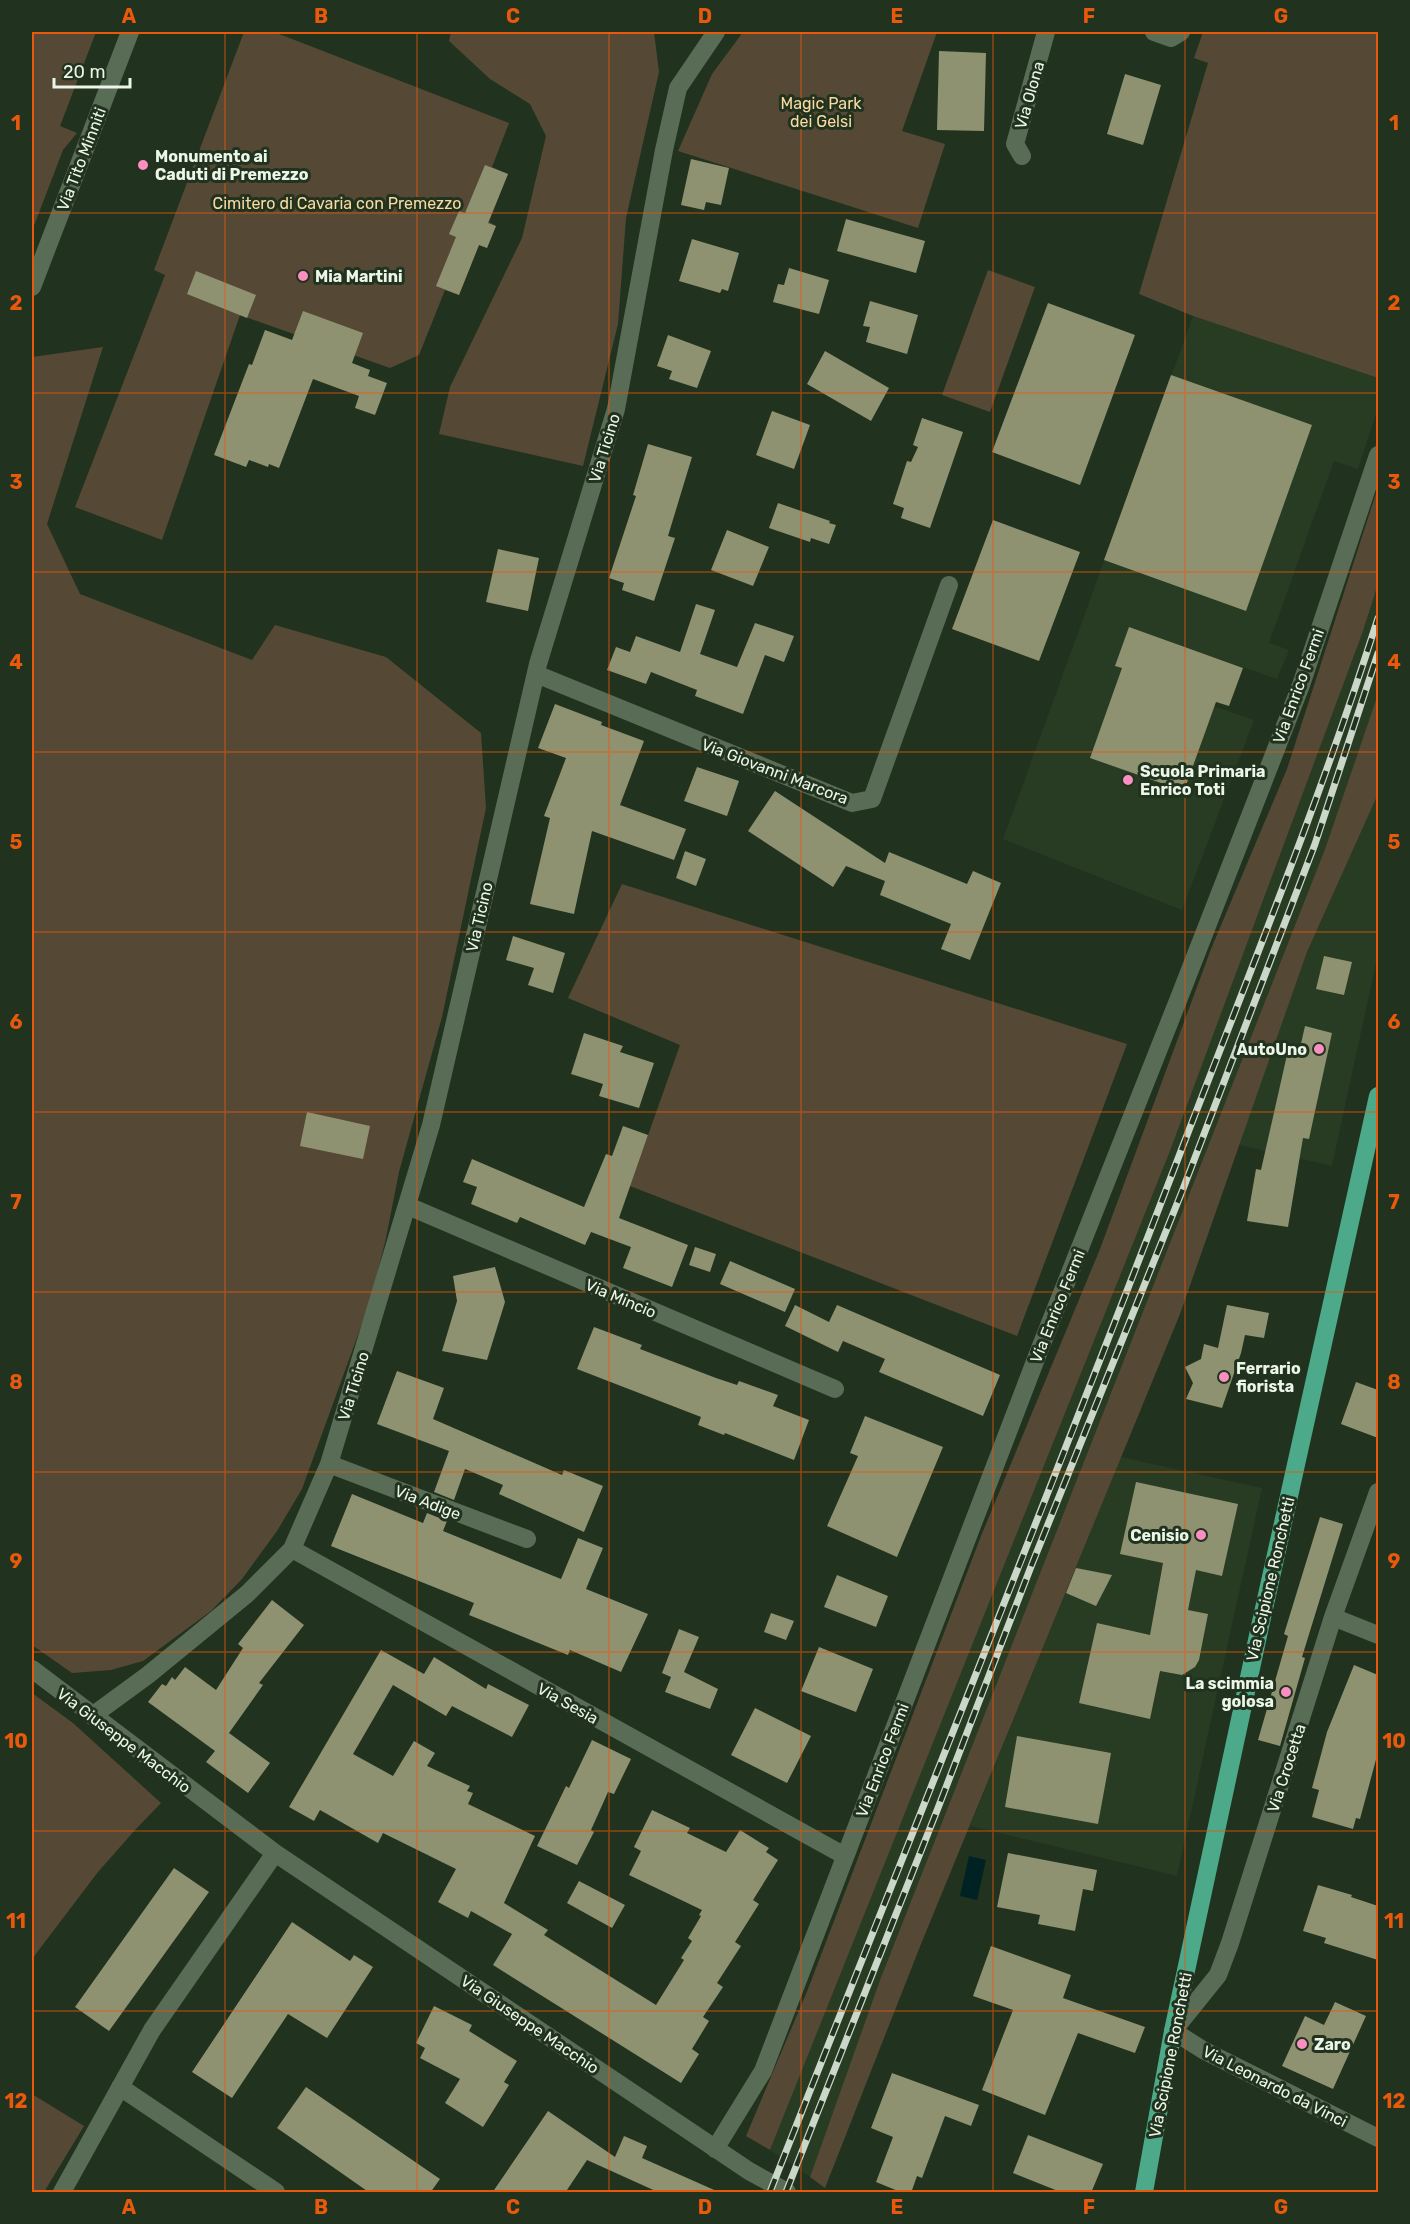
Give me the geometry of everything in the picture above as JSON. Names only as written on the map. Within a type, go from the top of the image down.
[{"type":"main road","name":"Via Scipione Ronchetti","points":[[1144,2193],[1173,2031],[1259,1630],[1378,1096]]},
{"type":"main road","name":"Via Scipione Ronchetti","points":[[1149,2170],[1149,2193]]},
{"type":"street","name":"Via Tito Minniti","points":[[32,287],[130,32]]},
{"type":"street","name":"Via Ticino","points":[[92,1716],[148,1675],[247,1594],[292,1549],[329,1464],[431,1125],[536,674],[616,408],[664,150],[678,88],[716,32]]},
{"type":"street","name":"Via Olona","points":[[1022,156],[1015,144],[1046,32]]},
{"type":"street","points":[[1154,32],[1171,38],[1181,32]]},
{"type":"street","name":"Via Enrico Fermi","points":[[715,2149],[763,2071],[1035,1359],[1175,1010],[1301,685],[1378,455]]},
{"type":"street","name":"Via Giovanni Marcora","points":[[536,674],[852,803],[872,799],[949,585]]},
{"type":"street","name":"Via Mincio","points":[[408,1206],[835,1389]]},
{"type":"street","name":"Via Adige","points":[[329,1464],[527,1539]]},
{"type":"street","name":"Via Crocetta","points":[[1173,2031],[1218,1975],[1333,1617],[1378,1492]]},
{"type":"street","name":"Via Sesia","points":[[292,1549],[845,1856]]},
{"type":"street","points":[[1333,1617],[1378,1635]]},
{"type":"street","name":"Via Giuseppe Macchio","points":[[32,1669],[274,1853],[749,2172],[787,2193]]},
{"type":"street","points":[[62,2193],[152,2030],[274,1853]]},
{"type":"street","name":"Via Leonardo da Vinci","points":[[1173,2031],[1203,2050],[1378,2138]]},
{"type":"street","points":[[120,2087],[276,2193]]},
{"type":"shaded area","points":[[1193,316],[1378,378],[1378,408],[1358,469],[1334,461],[1269,643],[1289,650],[1277,679],[1190,649],[1176,693],[1254,720],[1182,910],[1003,839]]},
{"type":"shaded area","points":[[1378,584],[1378,694],[1325,849],[880,1980],[810,2177],[770,2150],[1170,1151],[1362,634]]},
{"type":"shaded area","points":[[1378,794],[1378,954],[1332,1166],[1239,1145],[1307,952]]},
{"type":"shaded area","points":[[1121,1457],[1262,1488],[1177,1876],[970,1826]]},
{"type":"green space","points":[[32,32],[96,32],[60,126],[77,133],[63,150],[32,231]]},
{"type":"green space","name":"Cimitero di Cavaria con Premezzo","points":[[244,32],[274,32],[509,123],[492,167],[508,174],[489,222],[496,226],[487,248],[479,245],[459,295],[445,290],[419,355],[390,368],[240,315],[162,540],[75,507],[165,275],[154,270]]},
{"type":"green space","points":[[451,32],[654,32],[659,72],[626,218],[618,324],[583,466],[439,434],[450,387],[522,238],[546,136],[530,104],[490,79],[449,41]]},
{"type":"green space","name":"Magic Park dei Gelsi","points":[[743,32],[937,32],[902,131],[945,144],[918,228],[678,151],[712,74]]},
{"type":"green space","points":[[1203,32],[1378,32],[1378,378],[1193,316],[1139,294],[1208,63],[1194,58]]},
{"type":"green space","points":[[988,270],[1035,287],[990,412],[942,395]]},
{"type":"green space","points":[[103,347],[47,524],[80,594],[252,660],[275,625],[386,657],[481,733],[486,808],[442,1017],[399,1172],[371,1299],[302,1489],[277,1531],[242,1579],[211,1611],[143,1661],[111,1670],[72,1673],[32,1645],[32,357]]},
{"type":"green space","points":[[1378,487],[1378,584],[1362,634],[1170,1151],[770,2150],[746,2136],[808,1989],[981,1536],[1100,1249],[1211,949],[1287,769]]},
{"type":"green space","points":[[1378,694],[1378,794],[1307,952],[1180,1314],[921,1944],[825,2188],[810,2177],[880,1980],[1325,849]]},
{"type":"green space","points":[[622,884],[1127,1044],[1017,1336],[630,1186],[680,1045],[568,998]]},
{"type":"green space","points":[[32,1693],[73,1723],[161,1803],[98,1872],[32,1959]]},
{"type":"green space","points":[[32,2094],[84,2126],[44,2192],[32,2192]]},
{"type":"water","points":[[969,1856],[986,1860],[977,1900],[960,1896]]},
{"type":"building","points":[[939,51],[986,53],[984,131],[937,130]]},
{"type":"building","points":[[1125,74],[1161,85],[1143,145],[1107,134]]},
{"type":"building","points":[[691,159],[729,168],[721,205],[706,202],[704,210],[681,205]]},
{"type":"building","points":[[485,165],[508,174],[488,223],[496,226],[487,248],[479,245],[459,295],[436,286],[456,237],[449,234],[459,211],[465,213]]},
{"type":"building","points":[[846,219],[925,241],[916,273],[837,251]]},
{"type":"building","points":[[692,239],[739,253],[728,291],[722,289],[720,293],[679,281]]},
{"type":"building","points":[[789,268],[829,280],[819,314],[773,302],[778,284],[784,285]]},
{"type":"building","points":[[196,271],[256,295],[247,318],[187,294]]},
{"type":"building","points":[[870,301],[918,315],[907,354],[866,342],[870,327],[863,326]]},
{"type":"building","points":[[1048,303],[1135,335],[1080,485],[992,452]]},
{"type":"building","points":[[303,311],[363,333],[352,363],[370,370],[368,376],[387,383],[375,415],[355,408],[359,396],[313,379],[279,468],[269,464],[268,467],[249,460],[246,467],[214,455],[249,364],[252,365],[265,330],[292,340]]},
{"type":"building","points":[[668,335],[711,351],[697,388],[669,379],[672,371],[657,366]]},
{"type":"building","points":[[825,351],[889,388],[871,421],[807,384]]},
{"type":"building","points":[[1171,375],[1312,425],[1246,611],[1104,560]]},
{"type":"building","points":[[772,411],[810,425],[794,469],[756,455]]},
{"type":"building","points":[[922,418],[963,432],[930,528],[901,518],[904,508],[893,504],[907,461],[911,462],[918,447],[913,445]]},
{"type":"building","points":[[648,444],[692,457],[668,536],[675,538],[654,601],[622,590],[624,583],[609,578],[636,496],[633,495]]},
{"type":"building","points":[[778,503],[836,525],[829,544],[811,538],[810,542],[769,528]]},
{"type":"building","points":[[993,520],[1080,552],[1039,661],[952,629]]},
{"type":"building","points":[[727,530],[769,547],[753,586],[711,570]]},
{"type":"building","points":[[498,549],[539,558],[528,611],[486,602]]},
{"type":"building","points":[[696,604],[715,610],[700,654],[737,667],[755,623],[794,636],[784,662],[765,655],[743,714],[695,696],[697,690],[651,672],[646,684],[607,670],[616,647],[630,652],[636,636],[680,652]]},
{"type":"building","points":[[1129,627],[1243,668],[1229,706],[1216,702],[1184,791],[1090,758],[1122,668],[1115,666]]},
{"type":"building","points":[[555,704],[644,741],[620,805],[686,829],[674,860],[592,831],[574,914],[530,904],[550,818],[544,816],[566,758],[538,748]]},
{"type":"building","points":[[697,767],[739,781],[727,816],[684,801]]},
{"type":"building","points":[[775,791],[885,863],[889,852],[967,884],[973,871],[1001,883],[970,960],[941,949],[951,924],[880,895],[885,881],[846,866],[833,887],[748,831]]},
{"type":"building","points":[[685,851],[706,859],[696,886],[676,878]]},
{"type":"building","points":[[513,936],[565,953],[553,993],[528,985],[534,968],[506,960]]},
{"type":"building","points":[[1324,956],[1352,962],[1344,995],[1316,989]]},
{"type":"building","points":[[1305,1026],[1332,1033],[1309,1139],[1303,1138],[1288,1227],[1247,1221],[1256,1169],[1261,1170],[1289,1046],[1300,1048]]},
{"type":"building","points":[[584,1033],[623,1046],[620,1052],[654,1063],[639,1108],[599,1096],[603,1084],[571,1074]]},
{"type":"building","points":[[307,1112],[370,1126],[363,1159],[300,1146]]},
{"type":"building","points":[[623,1126],[648,1135],[619,1218],[688,1245],[672,1287],[623,1268],[631,1247],[591,1232],[585,1245],[520,1217],[517,1223],[471,1204],[477,1187],[463,1182],[472,1159],[584,1207],[606,1154],[612,1156]]},
{"type":"building","points":[[695,1247],[716,1254],[710,1272],[689,1265]]},
{"type":"building","points":[[730,1261],[795,1289],[785,1312],[720,1284]]},
{"type":"building","points":[[495,1267],[505,1302],[487,1360],[442,1351],[457,1301],[453,1276]]},
{"type":"building","points":[[795,1305],[829,1322],[837,1305],[1000,1375],[983,1416],[879,1372],[885,1359],[843,1341],[838,1352],[785,1326]]},
{"type":"building","points":[[1227,1305],[1269,1313],[1264,1338],[1245,1335],[1222,1408],[1186,1399],[1193,1383],[1185,1367],[1201,1359],[1204,1344],[1218,1348]]},
{"type":"building","points":[[594,1327],[642,1345],[640,1349],[716,1378],[737,1385],[739,1381],[778,1395],[773,1406],[809,1420],[794,1460],[698,1425],[701,1417],[577,1369]]},
{"type":"building","points":[[397,1371],[444,1388],[433,1419],[562,1475],[564,1470],[603,1486],[584,1532],[499,1494],[503,1485],[465,1469],[454,1500],[434,1492],[449,1451],[377,1424]]},
{"type":"building","points":[[1356,1382],[1378,1390],[1378,1438],[1341,1424]]},
{"type":"building","points":[[865,1416],[943,1447],[897,1557],[827,1526],[858,1456],[850,1453]]},
{"type":"building","points":[[1136,1482],[1238,1504],[1222,1576],[1196,1570],[1188,1610],[1208,1614],[1199,1660],[1195,1667],[1182,1675],[1160,1671],[1150,1719],[1079,1703],[1097,1623],[1150,1635],[1163,1563],[1120,1554]]},
{"type":"building","points":[[352,1494],[423,1523],[427,1513],[447,1521],[443,1531],[561,1579],[578,1538],[603,1548],[586,1589],[648,1614],[621,1672],[570,1650],[568,1655],[469,1615],[474,1603],[331,1546]]},
{"type":"building","points":[[1320,1517],[1343,1524],[1302,1657],[1305,1658],[1280,1746],[1258,1740],[1288,1636],[1284,1634]]},
{"type":"building","points":[[1076,1568],[1112,1575],[1096,1606],[1066,1593]]},
{"type":"building","points":[[837,1575],[888,1596],[876,1627],[824,1607]]},
{"type":"building","points":[[272,1600],[304,1625],[259,1683],[263,1685],[229,1733],[270,1763],[248,1793],[206,1762],[215,1751],[148,1702],[162,1684],[166,1686],[172,1677],[175,1680],[185,1667],[216,1690],[243,1648],[238,1644]]},
{"type":"building","points":[[771,1613],[794,1621],[786,1640],[764,1632]]},
{"type":"building","points":[[679,1629],[699,1637],[684,1672],[718,1689],[710,1709],[665,1692],[671,1677],[662,1673]]},
{"type":"building","points":[[819,1647],[873,1669],[856,1712],[801,1691]]},
{"type":"building","points":[[381,1650],[424,1674],[434,1657],[486,1689],[488,1684],[529,1705],[512,1737],[452,1706],[446,1716],[393,1685],[353,1754],[393,1776],[414,1741],[435,1753],[427,1766],[470,1786],[467,1791],[473,1793],[468,1804],[535,1836],[504,1903],[548,1930],[544,1935],[656,2005],[684,1960],[681,1958],[692,1941],[688,1938],[702,1910],[629,1875],[641,1851],[634,1847],[652,1810],[690,1828],[687,1833],[726,1852],[740,1830],[769,1848],[766,1852],[778,1860],[753,1900],[759,1904],[735,1942],[741,1946],[717,1983],[723,1987],[703,2017],[709,2021],[692,2049],[699,2054],[681,2083],[493,1965],[512,1934],[471,1911],[468,1918],[438,1902],[456,1869],[383,1833],[378,1843],[320,1810],[314,1821],[289,1807]]},
{"type":"building","points":[[1354,1665],[1378,1675],[1378,1752],[1360,1819],[1356,1818],[1353,1829],[1312,1817],[1319,1790],[1312,1788],[1327,1732]]},
{"type":"building","points":[[755,1708],[811,1736],[787,1783],[731,1755]]},
{"type":"building","points":[[1017,1736],[1111,1753],[1098,1824],[1005,1807]]},
{"type":"building","points":[[592,1740],[631,1759],[614,1794],[608,1792],[591,1830],[594,1832],[577,1865],[537,1846],[566,1786],[569,1788]]},
{"type":"building","points":[[1008,1853],[1097,1870],[1093,1891],[1083,1889],[1075,1931],[1038,1924],[1040,1915],[997,1907]]},
{"type":"building","points":[[174,1868],[209,1892],[109,2031],[75,2007]]},
{"type":"building","points":[[579,1881],[625,1905],[612,1928],[567,1903]]},
{"type":"building","points":[[1318,1885],[1378,1906],[1378,1960],[1324,1943],[1326,1938],[1303,1931]]},
{"type":"building","points":[[292,1922],[350,1961],[354,1955],[373,1967],[327,2038],[288,2014],[232,2098],[192,2072]]},
{"type":"building","points":[[991,1946],[1071,1975],[1063,1998],[1145,2027],[1135,2053],[1078,2033],[1045,2115],[982,2090],[1013,2010],[973,1996]]},
{"type":"building","points":[[1335,2002],[1366,2016],[1333,2089],[1282,2066],[1305,2016],[1324,2025]]},
{"type":"building","points":[[434,2006],[472,2025],[469,2031],[517,2061],[504,2082],[509,2085],[483,2127],[445,2103],[460,2079],[420,2058],[425,2048],[416,2043]]},
{"type":"building","points":[[892,2073],[979,2105],[971,2126],[945,2116],[922,2178],[917,2176],[911,2193],[903,2193],[876,2182],[893,2137],[871,2128]]},
{"type":"building","points":[[306,2087],[440,2179],[430,2193],[370,2193],[277,2128]]},
{"type":"building","points":[[548,2111],[615,2157],[624,2136],[647,2146],[642,2158],[721,2193],[660,2193],[587,2160],[565,2193],[492,2193]]},
{"type":"building","points":[[1028,2135],[1103,2164],[1091,2193],[1063,2193],[1013,2173]]},
{"type":"railway","points":[[770,2192],[1082,1406],[1260,947],[1310,816],[1378,618]]},
{"type":"railway","points":[[786,2192],[1032,1564],[1183,1189],[1315,844],[1378,653]]},
{"type":"place","name":"Monumento ai Caduti di Premezzo","points":[[143,165]]},
{"type":"place","name":"Mia Martini","points":[[303,276]]},
{"type":"place","name":"Scuola Primaria Enrico Toti","points":[[1128,780]]},
{"type":"place","name":"AutoUno","points":[[1319,1049]]},
{"type":"place","name":"Ferrario fiorista","points":[[1224,1377]]},
{"type":"place","name":"Cenisio","points":[[1201,1535]]},
{"type":"place","name":"La scimmia golosa","points":[[1286,1692]]},
{"type":"place","name":"Zaro","points":[[1302,2044]]}]
